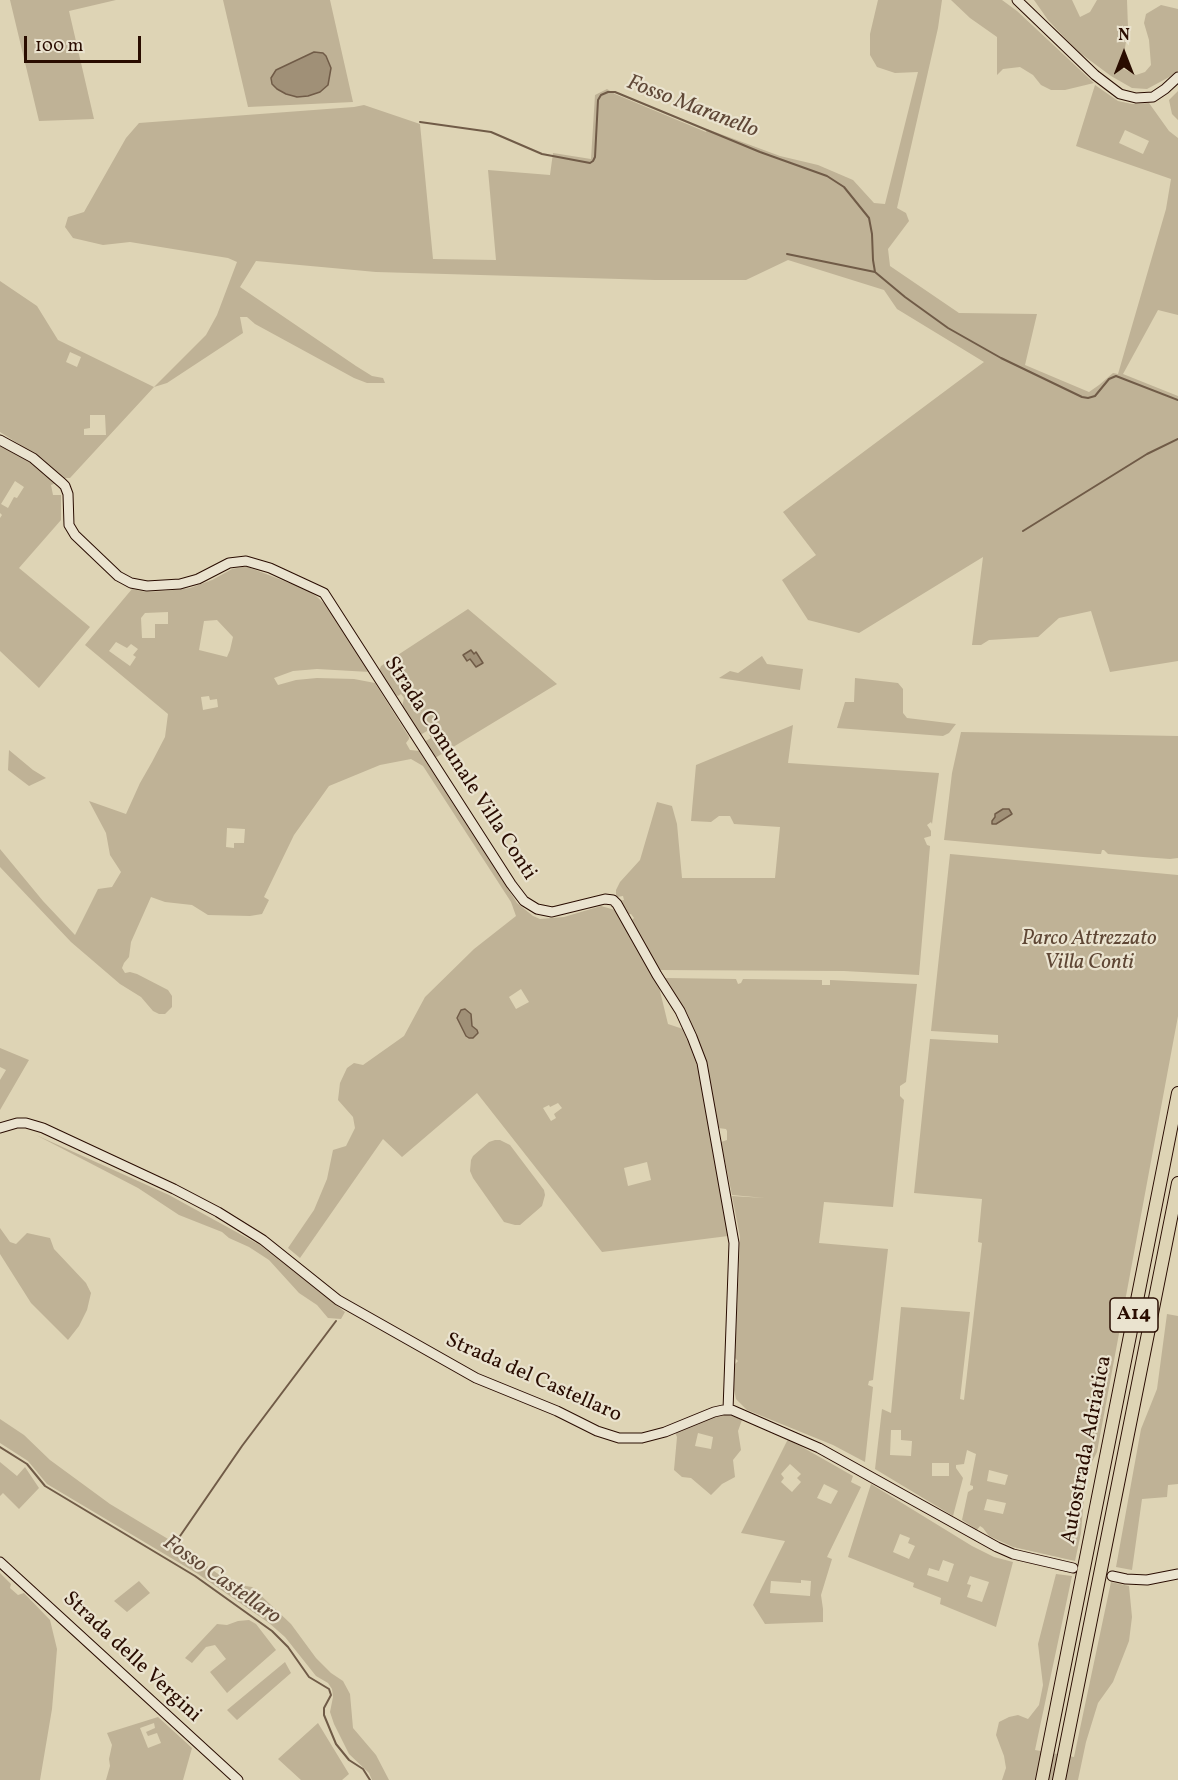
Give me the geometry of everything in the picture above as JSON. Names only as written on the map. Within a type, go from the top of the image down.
[{"type":"highway","name":"Autostrada Adriatica","points":[[1042,1780],[1178,1093]]},
{"type":"highway","name":"Autostrada Adriatica","points":[[1059,1780],[1178,1183]]},
{"type":"street","points":[[1017,0],[1095,75],[1120,94],[1136,98],[1153,96],[1178,77]]},
{"type":"street","name":"Strada Comunale Villa Conti","points":[[0,440],[33,458],[66,486],[69,525],[75,535],[118,576],[131,583],[147,586],[180,584],[198,579],[229,563],[241,560],[270,568],[324,593],[524,901],[537,909],[552,912],[605,899],[616,902],[680,1011],[702,1063],[734,1243],[728,1410]]},
{"type":"street","name":"Strada del Castellaro","points":[[0,1128],[17,1123],[43,1128],[174,1189],[218,1212],[263,1240],[338,1300],[476,1378],[557,1411],[609,1436],[631,1439],[653,1435],[714,1412],[728,1410]]},
{"type":"street","points":[[728,1410],[742,1413],[819,1448],[997,1547],[1013,1554],[1073,1568]]},
{"type":"street","name":"Strada delle Vergini","points":[[0,1562],[238,1780]]},
{"type":"street","points":[[1112,1576],[1147,1580],[1178,1574]]},
{"type":"green space","points":[[10,0],[116,0],[69,11],[94,119],[39,121]]},
{"type":"green space","points":[[223,0],[330,0],[353,102],[248,107]],"holes":[[[311,53],[323,53],[297,97],[276,70]]]},
{"type":"green space","points":[[878,0],[942,0],[938,28],[897,208],[906,213],[909,221],[888,249],[890,266],[959,313],[1037,314],[1025,365],[1089,392],[1113,373],[1118,374],[1166,209],[1171,179],[1076,146],[1095,85],[1118,101],[1132,104],[1149,103],[1169,131],[1178,138],[1178,315],[1158,310],[1123,374],[1178,396],[1178,661],[1110,672],[1091,611],[1059,618],[1038,637],[989,640],[981,645],[972,645],[983,557],[859,633],[808,620],[782,580],[816,555],[783,512],[984,362],[897,309],[884,290],[788,260],[746,280],[655,280],[376,272],[256,261],[240,287],[356,366],[372,376],[383,378],[385,383],[367,383],[354,378],[255,324],[247,317],[240,317],[243,333],[167,383],[154,387],[206,335],[217,315],[237,262],[228,258],[130,242],[103,245],[73,238],[65,227],[68,217],[84,212],[126,138],[139,123],[364,105],[420,124],[433,259],[496,260],[488,170],[550,175],[553,153],[591,159],[595,95],[607,89],[706,132],[707,129],[780,156],[818,165],[853,180],[874,203],[885,204],[918,72],[895,73],[877,67],[870,55],[870,34]],"holes":[[[1125,130],[1149,141],[1143,154],[1119,143]]]},
{"type":"green space","points":[[951,0],[1002,0],[1017,11],[1094,83],[1065,90],[1051,90],[1041,85],[1033,75],[1020,67],[1003,69],[997,75],[997,37],[970,18]]},
{"type":"green space","points":[[1034,0],[1072,0],[1080,17],[1090,12],[1097,0],[1127,0],[1128,28],[1122,68],[1136,75],[1145,72],[1151,65],[1149,40],[1144,23],[1146,14],[1161,5],[1178,9],[1178,71],[1147,89],[1132,88],[1111,76],[1076,50],[1048,20]]},
{"type":"green space","points":[[1178,91],[1178,120],[1172,114],[1169,100]]},
{"type":"green space","points":[[0,281],[37,306],[58,340],[154,387],[70,478],[63,478],[42,459],[0,432]],"holes":[[[70,352],[81,357],[77,367],[66,362]],[[90,415],[105,415],[106,435],[84,435],[84,429],[90,428]]]},
{"type":"green space","points":[[0,446],[32,463],[56,483],[51,485],[53,495],[61,495],[61,520],[19,568],[90,627],[39,688],[0,651],[0,518],[2,515],[0,513]],"holes":[[[15,481],[24,487],[17,498],[14,497],[8,508],[1,504]]]},
{"type":"green space","points":[[248,567],[305,589],[327,606],[370,672],[317,669],[293,671],[274,678],[278,685],[317,678],[354,679],[375,683],[409,737],[406,743],[410,750],[419,751],[517,903],[540,919],[564,917],[601,906],[615,910],[659,987],[668,1024],[683,1029],[699,1071],[728,1236],[602,1252],[477,1093],[402,1157],[383,1139],[300,1258],[288,1248],[314,1210],[327,1179],[333,1150],[346,1146],[355,1128],[353,1117],[338,1100],[340,1083],[347,1068],[354,1063],[363,1065],[404,1036],[425,997],[474,949],[516,916],[511,902],[423,766],[411,759],[380,765],[329,786],[294,835],[264,897],[269,900],[262,914],[208,915],[192,905],[165,902],[151,897],[131,942],[129,957],[122,968],[125,973],[137,974],[168,990],[172,996],[172,1007],[165,1014],[153,1011],[141,997],[120,984],[71,942],[0,867],[0,849],[75,935],[98,889],[112,887],[121,872],[110,855],[106,833],[89,801],[126,814],[165,737],[168,714],[85,645],[132,589],[146,592],[190,588],[232,569]],"holes":[[[168,612],[168,624],[155,624],[155,638],[142,638],[141,618],[145,613]],[[217,620],[233,637],[227,657],[199,650],[204,621]],[[116,642],[127,648],[131,644],[138,649],[133,655],[136,657],[130,666],[109,651]],[[209,696],[210,700],[217,699],[218,707],[203,710],[201,697]],[[227,828],[245,829],[244,843],[234,843],[234,848],[226,847]],[[521,989],[529,1002],[516,1009],[509,997]],[[558,1103],[562,1108],[554,1114],[556,1118],[551,1121],[543,1108],[549,1105],[550,1107]],[[647,1162],[651,1180],[628,1186],[624,1168]]]},
{"type":"green space","points":[[468,609],[557,684],[435,758],[424,742],[431,738],[427,731],[420,735],[402,707],[404,698],[401,694],[398,696],[394,694],[379,671],[381,666]]},
{"type":"green space","points":[[762,656],[767,664],[803,669],[800,690],[719,678],[730,671],[738,673]]},
{"type":"green space","points":[[855,678],[898,683],[903,689],[903,713],[907,718],[956,724],[949,733],[943,736],[837,728],[845,702],[854,702]]},
{"type":"green space","points":[[793,725],[788,763],[939,773],[932,824],[931,822],[927,825],[931,836],[924,838],[930,846],[919,975],[844,971],[659,970],[631,921],[634,918],[620,901],[624,900],[623,896],[617,897],[616,890],[620,882],[640,860],[657,802],[672,806],[677,824],[682,878],[775,878],[780,827],[734,824],[730,816],[719,816],[711,822],[691,821],[696,765]]},
{"type":"green space","points":[[961,732],[1178,736],[1178,858],[1108,854],[1104,850],[1098,854],[944,840],[952,773]]},
{"type":"green space","points":[[9,750],[46,778],[29,786],[8,770]]},
{"type":"green space","name":"Parco Attrezzato Villa Conti","points":[[950,854],[1178,875],[1178,1016],[1097,1452],[1089,1468],[1075,1561],[1013,1547],[989,1536],[980,1526],[977,1530],[962,1520],[968,1492],[973,1489],[970,1485],[976,1454],[967,1450],[964,1464],[956,1465],[963,1478],[953,1516],[875,1469],[882,1409],[891,1413],[901,1307],[970,1312],[960,1399],[964,1400],[982,1243],[978,1242],[982,1199],[914,1193],[930,1039],[998,1043],[998,1035],[931,1031]],"holes":[[[891,1430],[901,1430],[901,1440],[912,1441],[911,1456],[890,1455]],[[932,1463],[949,1463],[949,1476],[932,1476]],[[989,1470],[1008,1475],[1005,1485],[987,1481]],[[987,1499],[1006,1503],[1003,1514],[984,1510]]]},
{"type":"green space","points":[[665,978],[736,979],[738,984],[743,979],[822,980],[822,985],[830,985],[830,980],[917,984],[906,1082],[900,1086],[900,1096],[904,1100],[893,1207],[824,1202],[819,1243],[888,1249],[873,1380],[869,1381],[868,1385],[873,1387],[865,1462],[833,1445],[747,1410],[736,1399],[734,1390],[735,1364],[738,1361],[735,1358],[740,1237],[732,1196],[765,1198],[732,1195],[721,1142],[727,1140],[727,1131],[718,1128],[705,1059],[687,1013]]},
{"type":"green space","points":[[0,1048],[29,1060],[0,1110],[0,1080],[6,1070],[0,1067]]},
{"type":"green space","points":[[36,1135],[169,1195],[260,1245],[345,1312],[341,1319],[328,1318],[317,1305],[299,1293],[269,1260],[249,1247],[229,1238],[222,1232],[179,1215],[138,1188]]},
{"type":"green space","points":[[495,1140],[510,1145],[544,1190],[542,1206],[520,1225],[504,1222],[470,1171],[473,1156],[489,1142]]},
{"type":"green space","points":[[0,1228],[10,1242],[16,1244],[27,1233],[50,1238],[54,1249],[86,1283],[91,1293],[87,1310],[79,1326],[68,1340],[31,1303],[0,1254]]},
{"type":"green space","points":[[1167,1314],[1178,1316],[1178,1484],[1168,1485],[1167,1497],[1142,1499],[1132,1570],[1116,1567],[1141,1429],[1157,1389]]},
{"type":"green space","points":[[728,1414],[742,1420],[738,1431],[741,1450],[733,1460],[735,1477],[722,1484],[711,1495],[691,1478],[682,1477],[674,1470],[677,1437],[675,1432],[715,1416]],"holes":[[[698,1433],[713,1437],[711,1449],[695,1446]]]},
{"type":"green space","points":[[0,1419],[24,1435],[50,1460],[110,1504],[178,1545],[232,1584],[252,1587],[291,1624],[316,1658],[343,1681],[350,1694],[353,1728],[376,1755],[389,1780],[372,1780],[369,1773],[349,1754],[330,1712],[332,1689],[328,1683],[316,1676],[285,1637],[269,1623],[198,1574],[47,1484],[28,1461],[0,1443]]},
{"type":"green space","points":[[788,1439],[853,1476],[851,1482],[861,1487],[827,1557],[832,1559],[821,1595],[823,1622],[765,1624],[753,1605],[785,1541],[741,1533]],"holes":[[[790,1464],[801,1474],[797,1478],[801,1482],[792,1492],[781,1482],[784,1478],[781,1474]],[[824,1484],[838,1491],[831,1504],[817,1498]],[[801,1580],[811,1581],[810,1596],[770,1593],[771,1581],[801,1583]]]},
{"type":"green space","points":[[0,1462],[17,1476],[25,1467],[39,1488],[19,1509],[3,1493],[0,1496]]},
{"type":"green space","points":[[871,1484],[972,1546],[994,1557],[1013,1562],[996,1627],[940,1604],[941,1598],[913,1587],[914,1583],[848,1557]],"holes":[[[900,1534],[910,1538],[908,1543],[915,1546],[909,1559],[893,1552]],[[943,1560],[954,1564],[948,1582],[927,1575],[929,1568],[939,1571]],[[970,1576],[989,1582],[982,1602],[967,1597],[971,1585],[967,1584]]]},
{"type":"green space","points":[[0,1573],[11,1584],[10,1588],[18,1595],[24,1593],[50,1620],[57,1649],[52,1709],[40,1780],[0,1780]]},
{"type":"green space","points":[[1056,1574],[1072,1576],[1035,1750],[1074,1757],[1111,1582],[1129,1586],[1132,1617],[1129,1641],[1113,1682],[1098,1703],[1086,1742],[1078,1780],[1002,1780],[1006,1768],[996,1735],[999,1722],[1018,1715],[1028,1719],[1039,1705],[1043,1685],[1038,1644]]},
{"type":"green space","points":[[139,1581],[150,1593],[127,1612],[114,1601]]},
{"type":"green space","points":[[249,1620],[256,1624],[276,1650],[227,1693],[210,1672],[226,1659],[215,1645],[206,1647],[192,1663],[185,1658],[217,1624],[227,1625]]},
{"type":"green space","points":[[285,1662],[291,1673],[237,1720],[227,1710]]},
{"type":"green space","points":[[158,1717],[192,1748],[183,1780],[106,1780],[112,1745],[107,1733]],"holes":[[[154,1723],[155,1728],[146,1732],[148,1736],[157,1733],[161,1743],[148,1748],[140,1728]]]},
{"type":"green space","points":[[318,1723],[349,1774],[342,1780],[301,1780],[278,1759]]},
{"type":"shaded area","points":[[314,52],[323,53],[331,68],[328,85],[320,92],[297,97],[286,94],[272,84],[271,78],[276,70]]},
{"type":"shaded area","points":[[471,650],[474,654],[476,652],[483,663],[476,667],[470,659],[467,661],[463,655]]},
{"type":"shaded area","points":[[1003,809],[1009,809],[1012,814],[992,824],[995,814]]},
{"type":"shaded area","points":[[465,1009],[471,1014],[472,1026],[478,1033],[473,1038],[466,1036],[457,1018],[461,1010]]},
{"type":"waterway","name":"Fosso Maranello","points":[[420,122],[491,132],[542,154],[590,163],[595,157],[598,100],[601,95],[615,92],[760,152],[827,176],[844,187],[869,218],[875,272]]},
{"type":"waterway","name":"Fosso Maranello","points":[[787,254],[875,272],[948,328],[1001,358],[1082,397],[1095,396],[1109,379],[1116,376],[1178,400]]},
{"type":"waterway","points":[[1023,531],[1147,454],[1178,439]]},
{"type":"waterway","points":[[178,1539],[242,1446],[336,1321]]},
{"type":"waterway","name":"Fosso Castellaro","points":[[0,1447],[27,1464],[45,1486],[195,1576],[272,1631],[288,1647],[309,1677],[329,1689],[331,1695],[324,1708],[324,1715],[336,1744],[349,1760],[363,1769],[370,1780]]}]
